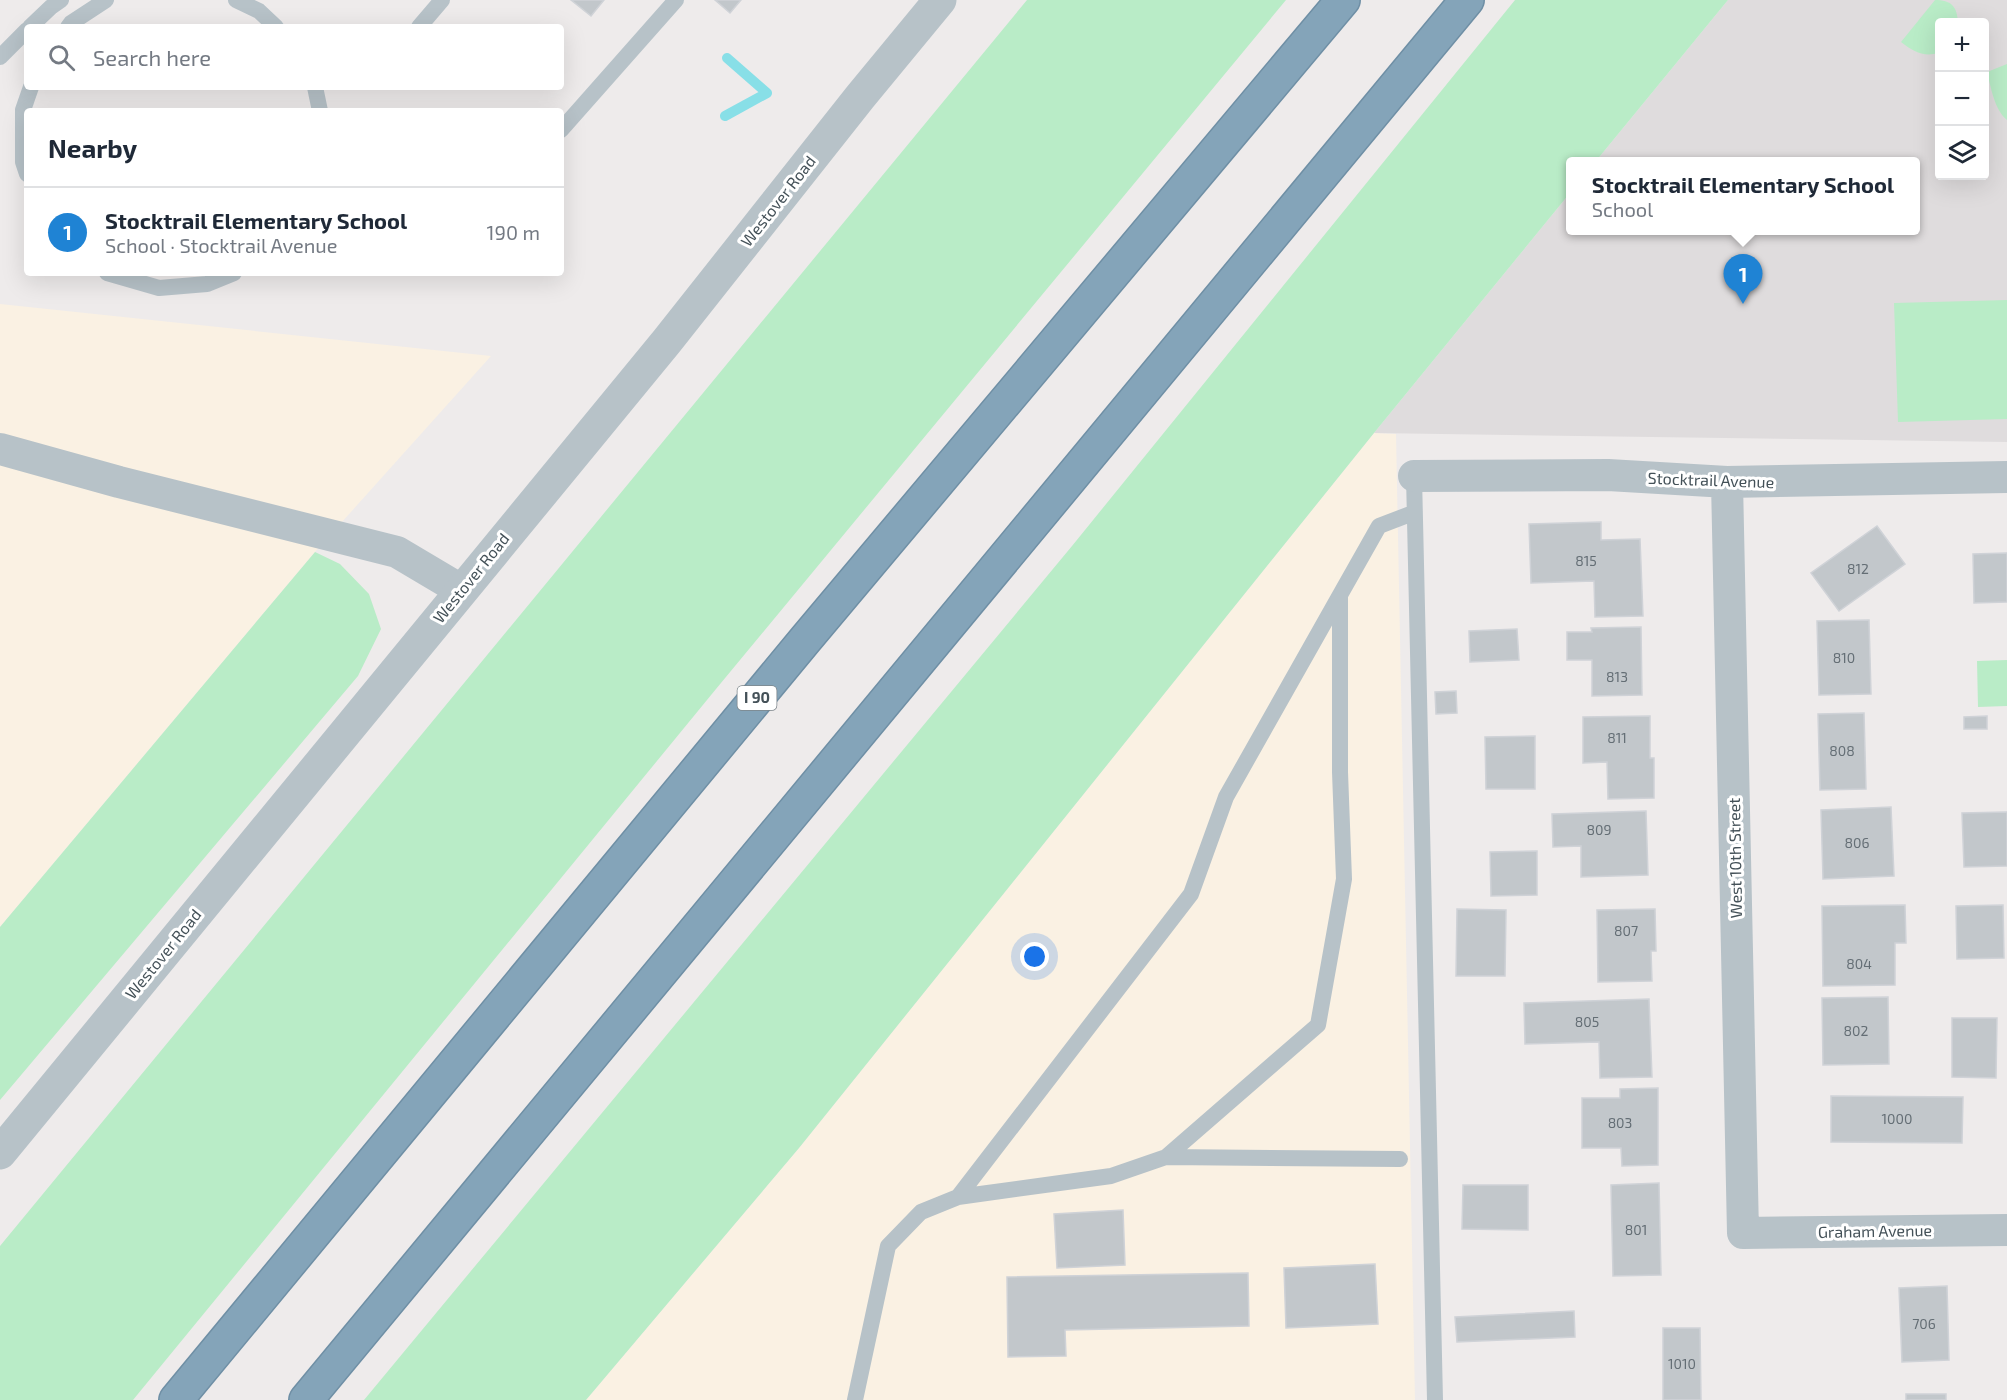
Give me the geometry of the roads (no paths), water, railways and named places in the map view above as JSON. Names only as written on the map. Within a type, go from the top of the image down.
[{"type":"highway","name":"I 90","points":[[176,1400],[798,650],[1343,0]]},
{"type":"highway","points":[[306,1400],[1467,0]]},
{"type":"street","name":"Westover Road","points":[[0,1154],[667,341],[940,0]]},
{"type":"street","points":[[0,449],[119,482],[397,552],[461,590]]},
{"type":"street","name":"Stocktrail Avenue","points":[[1414,476],[1608,476],[1727,482],[2007,477]]},
{"type":"street","name":"West 10th Street","points":[[1727,482],[1743,1233]]},
{"type":"street","name":"Graham Avenue","points":[[1743,1233],[2007,1230]]},
{"type":"lane","points":[[33,24],[61,0]]},
{"type":"lane","points":[[70,24],[106,0]]},
{"type":"lane","points":[[236,0],[259,11],[273,24]]},
{"type":"lane","points":[[422,24],[442,0]]},
{"type":"lane","points":[[564,127],[676,0]]},
{"type":"lane","points":[[0,57],[24,33]]},
{"type":"lane","points":[[24,165],[23,111],[30,90]]},
{"type":"lane","points":[[320,90],[320,108]]},
{"type":"lane","points":[[117,276],[159,288],[207,284],[227,276]]},
{"type":"lane","points":[[1414,476],[1413,513],[1435,1400]]},
{"type":"lane","points":[[958,1197],[1191,894],[1226,797],[1379,526],[1413,513]]},
{"type":"lane","points":[[1166,1157],[1318,1025],[1344,879],[1340,772],[1340,595]]},
{"type":"lane","points":[[855,1400],[888,1246],[921,1212],[958,1197],[1111,1176],[1166,1157],[1400,1158]]},
{"type":"waterway","points":[[725,116],[767,93],[727,58]]},
{"type":"place","name":"Stocktrail Elementary School","points":[[1743,304]]}]
